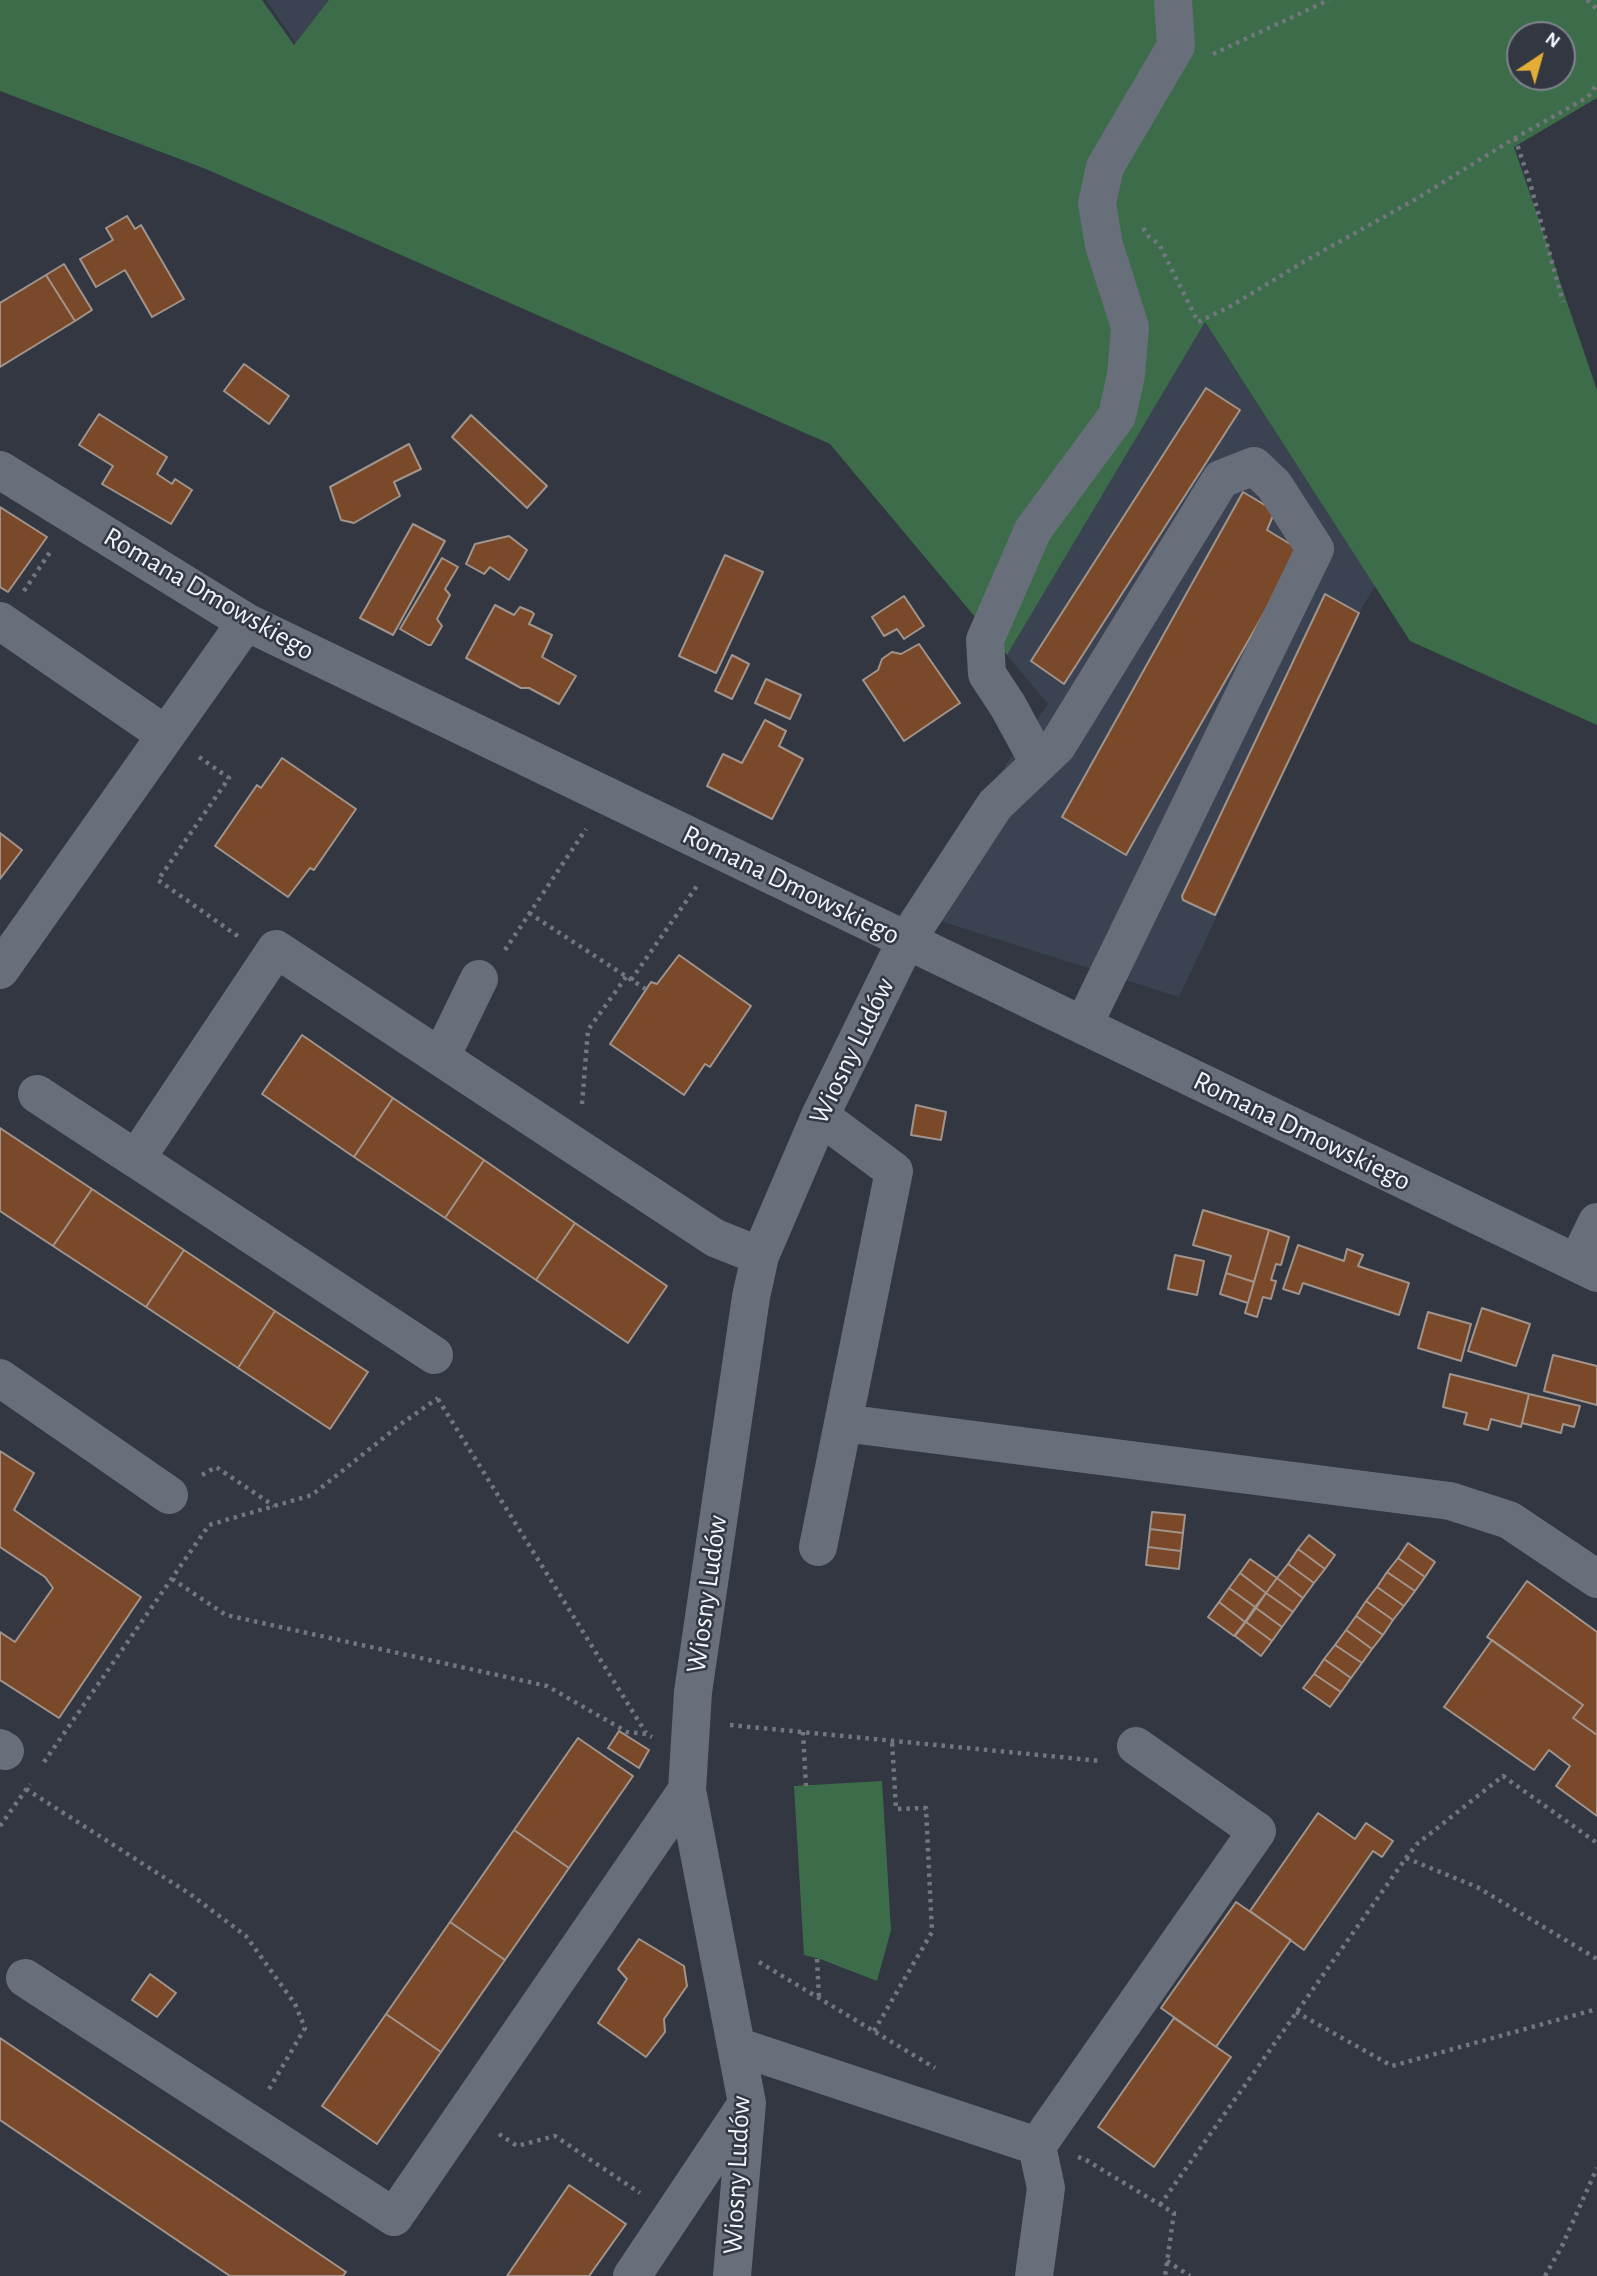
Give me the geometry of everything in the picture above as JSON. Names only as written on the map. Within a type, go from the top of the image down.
[{"type":"street","points":[[1039,763],[987,674],[985,640],[1033,530],[1085,463],[1117,416],[1126,375],[1129,327],[1104,245],[1097,203],[1105,167],[1176,46],[1173,0]]},
{"type":"street","name":"Wiosny Ludów","points":[[732,2276],[747,2103],[687,1790],[693,1692],[747,1325],[760,1256],[820,1116],[906,941],[995,805],[1057,746],[1221,479],[1254,466],[1274,485],[1315,549],[1084,1024]]},
{"type":"street","name":"Romana Dmowskiego","points":[[0,470],[246,622],[1587,1268]]},
{"type":"street","points":[[1,622],[166,735]]},
{"type":"street","points":[[0,970],[246,622]]},
{"type":"street","points":[[136,1159],[276,949],[715,1238],[760,1256]]},
{"type":"street","points":[[440,1057],[479,979]]},
{"type":"street","points":[[37,1094],[434,1355]]},
{"type":"street","points":[[818,1547],[894,1171],[820,1116]]},
{"type":"street","points":[[1587,1268],[1597,1222]]},
{"type":"street","points":[[0,1378],[169,1495]]},
{"type":"street","points":[[843,1423],[1450,1501],[1509,1520],[1597,1579]]},
{"type":"street","points":[[1034,2276],[1046,2188],[1037,2146],[1257,1831],[1136,1746]]},
{"type":"street","points":[[25,1978],[394,2217],[687,1790]]},
{"type":"street","points":[[736,2046],[1037,2146]]},
{"type":"street","points":[[632,2276],[747,2103]]},
{"type":"path","points":[[1165,64],[1184,63],[1226,49],[1329,0]]},
{"type":"path","points":[[1587,0],[1597,9]]},
{"type":"path","points":[[1101,188],[1125,201],[1149,237],[1160,244],[1198,322],[1231,306],[1588,97],[1597,85]]},
{"type":"path","points":[[1515,138],[1563,302]]},
{"type":"path","points":[[1,622],[53,547]]},
{"type":"path","points":[[166,735],[229,778],[158,880],[270,958]]},
{"type":"path","points":[[479,979],[489,974],[590,823]]},
{"type":"path","points":[[566,1140],[584,1101],[588,1030],[702,878]]},
{"type":"path","points":[[529,913],[647,990]]},
{"type":"path","points":[[172,1579],[226,1615],[547,1686],[627,1731],[646,1734],[438,1398],[434,1355]]},
{"type":"path","points":[[41,1767],[209,1525],[312,1495],[438,1398]]},
{"type":"path","points":[[224,1472],[275,1507]]},
{"type":"path","points":[[691,1721],[1100,1762],[1136,1746]]},
{"type":"path","points":[[803,1732],[806,1786]]},
{"type":"path","points":[[874,2031],[932,1933],[926,1808],[896,1809],[892,1741]]},
{"type":"path","points":[[1160,2205],[1417,1844],[1503,1776],[1597,1843]]},
{"type":"path","points":[[0,1826],[33,1778]]},
{"type":"path","points":[[26,1789],[246,1936],[295,2004],[305,2028],[248,2123]]},
{"type":"path","points":[[1406,1858],[1478,1887],[1597,1959]]},
{"type":"path","points":[[716,1942],[737,1949],[941,2071]]},
{"type":"path","points":[[817,1959],[819,1998]]},
{"type":"path","points":[[1296,2012],[1392,2066],[1597,2009]]},
{"type":"path","points":[[466,2112],[517,2146],[555,2137],[672,2215]]},
{"type":"path","points":[[1037,2146],[1086,2160],[1174,2213],[1165,2276]]},
{"type":"path","points":[[1545,2276],[1597,2168]]},
{"type":"path","points":[[1167,2261],[1190,2276]]},
{"type":"shaded area","points":[[266,0],[330,0],[296,43]]},
{"type":"shaded area","points":[[1204,321],[1375,586],[1359,613],[1179,997],[906,910],[1048,704],[1007,655]]},
{"type":"green space","points":[[0,0],[262,0],[294,45],[329,0],[1597,0],[1597,98],[1514,147],[1597,390],[1597,725],[1410,641],[1205,322],[1007,655],[830,444],[206,169],[0,91]]},
{"type":"green space","points":[[882,1781],[891,1930],[877,1981],[804,1955],[794,1786]]},
{"type":"building","points":[[127,216],[135,229],[141,225],[184,299],[152,317],[125,270],[96,287],[80,259],[113,240],[106,228]]},
{"type":"building","points":[[64,264],[92,310],[75,321],[46,275]]},
{"type":"building","points":[[46,275],[75,321],[0,367],[0,303]]},
{"type":"building","points":[[244,364],[289,396],[269,424],[224,391]]},
{"type":"building","points":[[1206,388],[1240,410],[1064,684],[1031,661]]},
{"type":"building","points":[[99,414],[167,457],[157,474],[172,484],[175,479],[192,490],[171,524],[102,484],[113,466],[79,445]]},
{"type":"building","points":[[471,415],[547,486],[527,508],[452,437]]},
{"type":"building","points":[[409,444],[421,469],[394,482],[400,496],[354,523],[341,520],[330,487]]},
{"type":"building","points":[[1243,492],[1275,511],[1267,530],[1300,550],[1126,855],[1062,817]]},
{"type":"building","points":[[0,507],[47,537],[8,592],[0,587]]},
{"type":"building","points":[[413,524],[445,541],[393,635],[360,618]]},
{"type":"building","points":[[509,536],[527,550],[509,580],[490,567],[484,574],[466,564],[475,544]]},
{"type":"building","points":[[725,555],[763,572],[716,673],[679,656]]},
{"type":"building","points":[[442,558],[458,567],[445,589],[450,595],[437,619],[442,626],[431,645],[428,645],[400,629]]},
{"type":"building","points":[[1325,594],[1359,613],[1215,915],[1183,900],[1182,896]]},
{"type":"building","points":[[904,596],[924,626],[904,639],[897,629],[884,636],[872,617]]},
{"type":"building","points":[[495,605],[514,615],[520,607],[532,612],[534,614],[529,624],[552,635],[542,657],[576,676],[559,704],[529,688],[521,688],[466,658]]},
{"type":"building","points":[[919,644],[960,703],[904,741],[863,680],[878,670],[882,659],[892,652],[901,654]]},
{"type":"building","points":[[732,655],[749,664],[732,699],[715,691]]},
{"type":"building","points":[[766,679],[801,695],[790,719],[755,703]]},
{"type":"building","points":[[765,720],[786,731],[779,746],[803,759],[772,819],[707,786],[723,754],[742,763]]},
{"type":"building","points":[[282,758],[356,809],[314,870],[310,868],[288,897],[215,846],[257,785],[261,788]]},
{"type":"building","points":[[0,833],[22,850],[0,879]]},
{"type":"building","points":[[679,955],[751,1006],[710,1067],[705,1064],[684,1095],[610,1044],[651,982],[657,984]]},
{"type":"building","points":[[302,1035],[393,1098],[354,1157],[262,1094]]},
{"type":"building","points":[[393,1098],[484,1160],[445,1218],[354,1157]]},
{"type":"building","points":[[916,1105],[946,1112],[941,1140],[911,1135]]},
{"type":"building","points":[[0,1128],[92,1189],[53,1246],[0,1211]]},
{"type":"building","points":[[484,1160],[575,1223],[536,1280],[445,1218]]},
{"type":"building","points":[[92,1189],[184,1250],[146,1307],[53,1246]]},
{"type":"building","points":[[1203,1210],[1269,1230],[1254,1282],[1226,1273],[1231,1256],[1193,1245]]},
{"type":"building","points":[[575,1223],[667,1286],[628,1343],[536,1280]]},
{"type":"building","points":[[1269,1230],[1289,1237],[1281,1265],[1276,1264],[1271,1280],[1276,1281],[1271,1299],[1263,1297],[1257,1317],[1245,1313]]},
{"type":"building","points":[[1298,1245],[1344,1261],[1347,1249],[1363,1255],[1358,1266],[1409,1283],[1399,1315],[1303,1283],[1299,1294],[1283,1289]]},
{"type":"building","points":[[184,1250],[275,1311],[238,1368],[146,1307]]},
{"type":"building","points":[[1175,1255],[1204,1261],[1197,1295],[1168,1289]]},
{"type":"building","points":[[1226,1273],[1254,1282],[1248,1303],[1220,1294]]},
{"type":"building","points":[[1482,1308],[1530,1324],[1516,1366],[1468,1351]]},
{"type":"building","points":[[275,1311],[368,1372],[330,1429],[238,1368]]},
{"type":"building","points":[[1428,1312],[1471,1324],[1461,1361],[1418,1348]]},
{"type":"building","points":[[1553,1355],[1597,1366],[1597,1405],[1544,1391]]},
{"type":"building","points":[[1450,1374],[1529,1394],[1521,1427],[1491,1419],[1488,1430],[1464,1424],[1467,1413],[1443,1407]]},
{"type":"building","points":[[1529,1394],[1580,1406],[1574,1427],[1563,1424],[1561,1433],[1522,1423]]},
{"type":"building","points":[[0,1451],[34,1473],[14,1510],[141,1597],[59,1718],[0,1680],[0,1632],[15,1642],[53,1588],[45,1577],[0,1547]]},
{"type":"building","points":[[1152,1512],[1185,1515],[1183,1533],[1150,1529]]},
{"type":"building","points":[[1150,1529],[1183,1533],[1181,1551],[1148,1547]]},
{"type":"building","points":[[1309,1535],[1335,1555],[1325,1569],[1298,1549]]},
{"type":"building","points":[[1408,1543],[1435,1562],[1425,1577],[1398,1558]]},
{"type":"building","points":[[1148,1547],[1181,1551],[1179,1569],[1146,1565]]},
{"type":"building","points":[[1298,1549],[1325,1569],[1314,1583],[1288,1564]]},
{"type":"building","points":[[1398,1558],[1425,1577],[1415,1591],[1387,1572]]},
{"type":"building","points":[[1250,1559],[1277,1578],[1266,1593],[1240,1573]]},
{"type":"building","points":[[1288,1564],[1314,1583],[1303,1598],[1277,1578]]},
{"type":"building","points":[[1387,1572],[1415,1591],[1404,1606],[1377,1587]]},
{"type":"building","points":[[1240,1573],[1266,1593],[1255,1607],[1229,1588]]},
{"type":"building","points":[[1277,1578],[1303,1598],[1293,1612],[1266,1593]]},
{"type":"building","points":[[1527,1581],[1597,1632],[1597,1735],[1573,1718],[1583,1705],[1487,1637]]},
{"type":"building","points":[[1377,1587],[1404,1606],[1393,1620],[1366,1601]]},
{"type":"building","points":[[1229,1588],[1255,1607],[1245,1622],[1219,1602]]},
{"type":"building","points":[[1266,1593],[1293,1612],[1282,1627],[1256,1608]]},
{"type":"building","points":[[1366,1601],[1393,1620],[1383,1635],[1356,1616]]},
{"type":"building","points":[[1219,1602],[1245,1622],[1234,1636],[1208,1617]]},
{"type":"building","points":[[1256,1608],[1282,1627],[1272,1641],[1246,1622]]},
{"type":"building","points":[[1356,1616],[1383,1635],[1372,1649],[1346,1630]]},
{"type":"building","points":[[1246,1622],[1272,1641],[1261,1656],[1235,1636]]},
{"type":"building","points":[[1346,1630],[1372,1649],[1362,1663],[1335,1645]]},
{"type":"building","points":[[1492,1640],[1583,1705],[1573,1718],[1597,1735],[1597,1816],[1556,1786],[1570,1766],[1549,1750],[1534,1770],[1444,1707]]},
{"type":"building","points":[[1335,1645],[1362,1663],[1351,1678],[1324,1659]]},
{"type":"building","points":[[1324,1659],[1351,1678],[1341,1692],[1314,1674]]},
{"type":"building","points":[[1314,1674],[1341,1692],[1330,1707],[1303,1688]]},
{"type":"building","points":[[619,1731],[649,1750],[639,1768],[608,1748]]},
{"type":"building","points":[[578,1738],[633,1776],[569,1868],[514,1830]]},
{"type":"building","points":[[1318,1813],[1355,1839],[1366,1823],[1393,1841],[1382,1857],[1373,1851],[1304,1950],[1250,1911]]},
{"type":"building","points":[[514,1830],[569,1868],[505,1960],[450,1922]]},
{"type":"building","points":[[1236,1902],[1291,1940],[1216,2047],[1161,2008]]},
{"type":"building","points":[[450,1922],[505,1960],[441,2052],[386,2014]]},
{"type":"building","points":[[639,1939],[684,1966],[687,1986],[664,2019],[665,2032],[646,2057],[598,2023],[627,1979],[618,1969]]},
{"type":"building","points":[[150,1974],[176,1993],[157,2017],[132,2000]]},
{"type":"building","points":[[386,2014],[441,2052],[377,2144],[322,2106]]},
{"type":"building","points":[[1174,2018],[1231,2057],[1154,2167],[1098,2127]]},
{"type":"building","points":[[0,2038],[346,2272],[343,2276],[230,2276],[0,2120]]},
{"type":"building","points":[[569,2185],[626,2224],[589,2276],[507,2276]]}]
